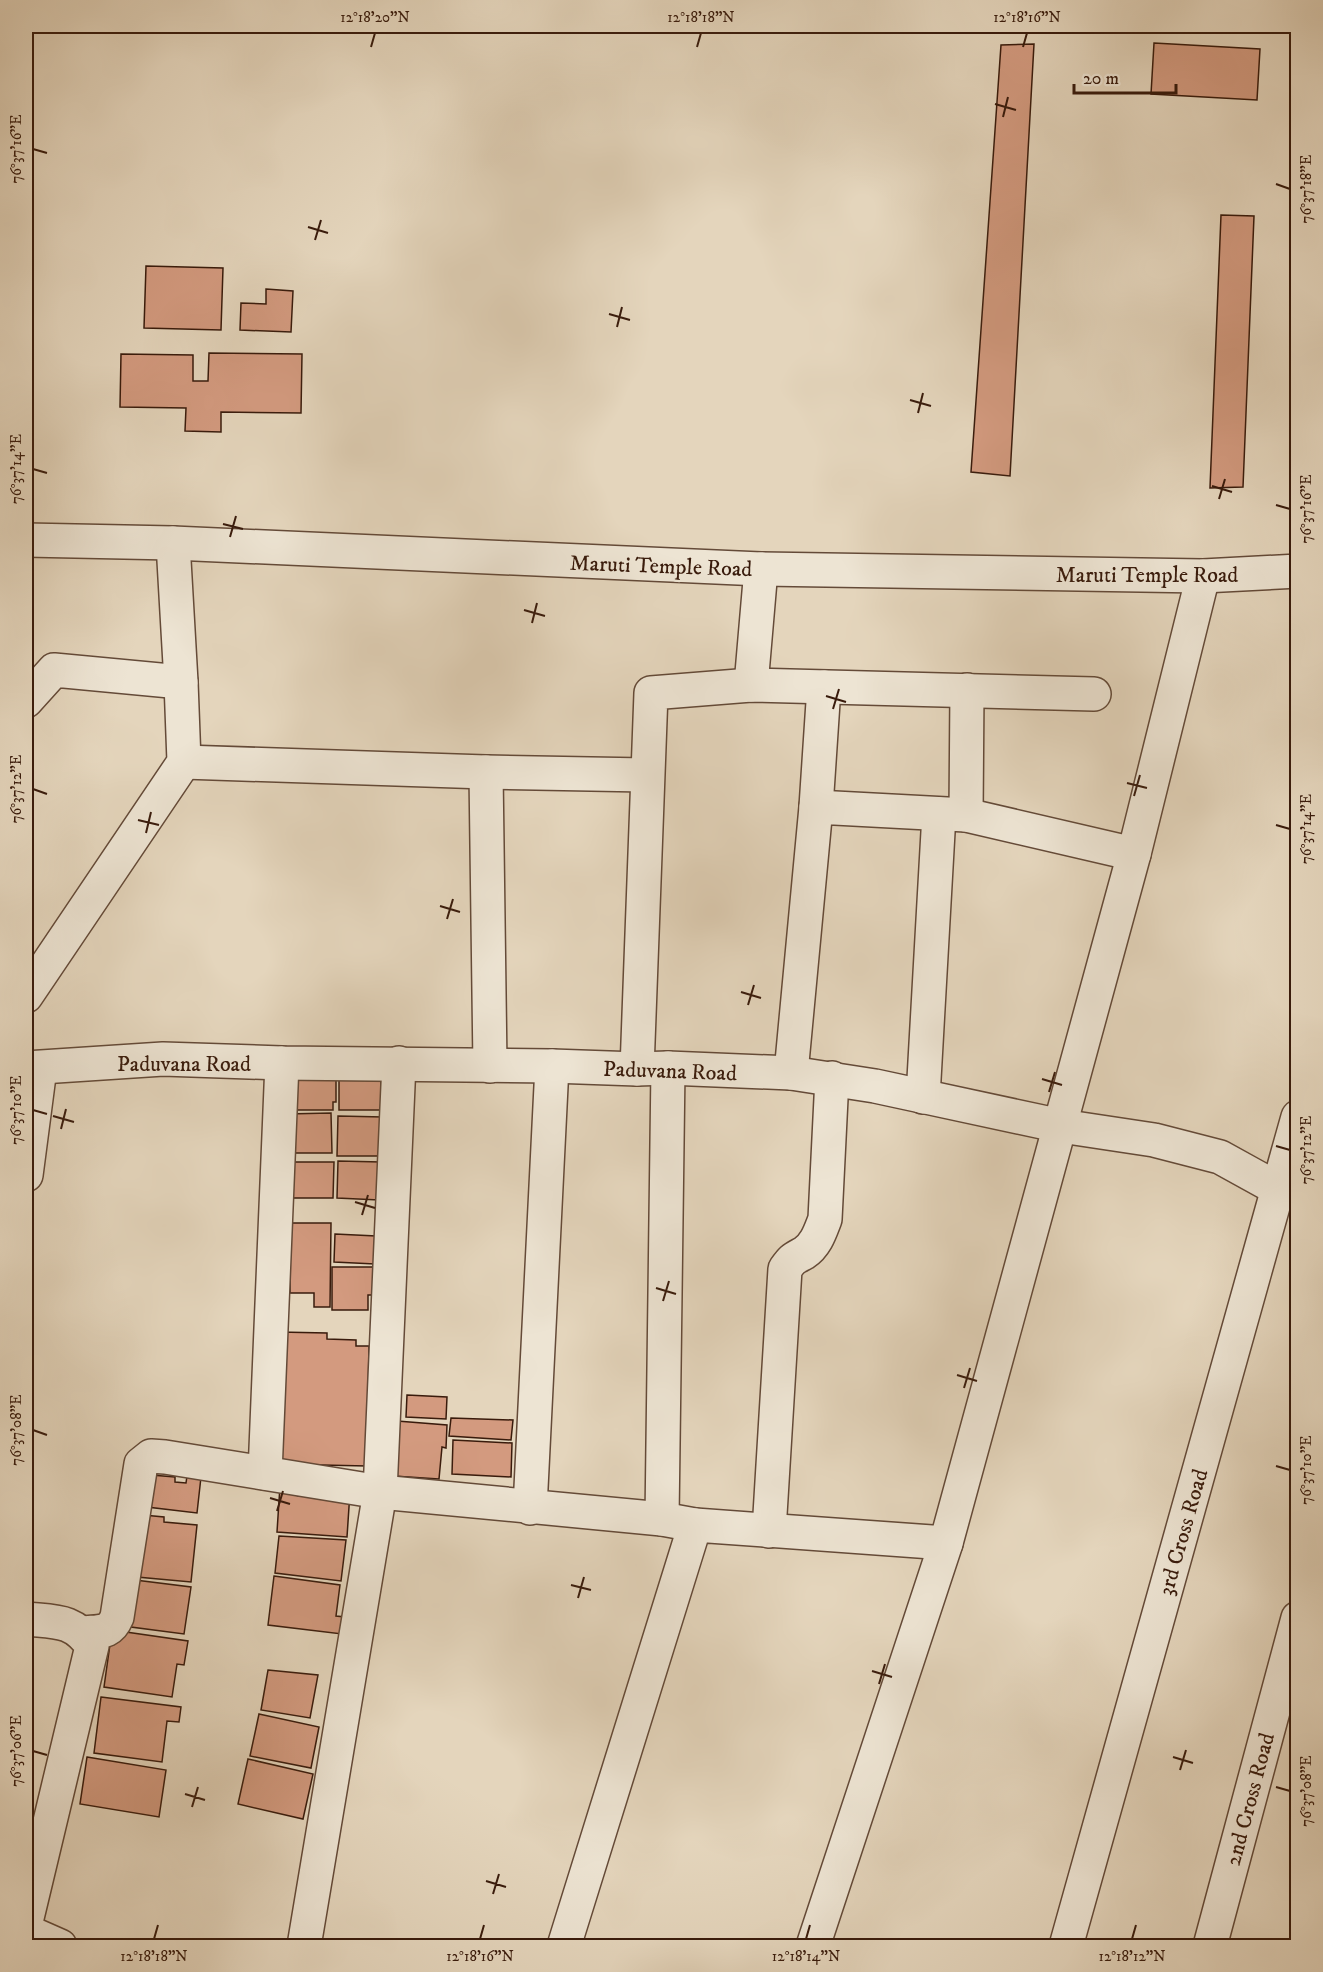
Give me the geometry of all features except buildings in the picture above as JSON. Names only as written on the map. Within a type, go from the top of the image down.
[{"type":"street","name":"Maruti Temple Road","points":[[26,540],[172,543],[761,569],[1203,576],[1298,571]]},
{"type":"street","points":[[26,996],[184,762],[182,682],[172,543]]},
{"type":"street","points":[[751,685],[761,569]]},
{"type":"street","points":[[813,1947],[946,1543],[1134,854],[1203,576]]},
{"type":"street","points":[[26,701],[40,669],[182,682]]},
{"type":"street","points":[[662,1520],[646,775],[651,693],[751,685],[1094,694]]},
{"type":"street","points":[[791,1073],[816,807],[824,687]]},
{"type":"street","points":[[923,1097],[967,690]]},
{"type":"street","points":[[184,762],[646,775]]},
{"type":"street","points":[[486,772],[490,1066]]},
{"type":"street","points":[[816,807],[952,815],[1134,854]]},
{"type":"street","name":"Paduvana Road","points":[[33,1068],[163,1059],[791,1073],[832,1078],[1061,1126],[1154,1140],[1220,1157],[1288,1192]]},
{"type":"street","points":[[265,1473],[282,1063]]},
{"type":"street","points":[[304,1947],[380,1492],[399,1063]]},
{"type":"street","points":[[530,1508],[552,1066]]},
{"type":"street","points":[[26,1175],[33,1068]]},
{"type":"street","points":[[769,1531],[785,1269],[793,1257],[805,1252],[817,1240],[825,1219],[832,1078]]},
{"type":"street","name":"3rd Cross Road","points":[[1066,1947],[1288,1192],[1298,1117]]},
{"type":"street","points":[[84,1633],[107,1630],[113,1626],[117,1617],[141,1464],[151,1456],[165,1456],[380,1492],[695,1525],[946,1543]]},
{"type":"street","points":[[564,1947],[695,1525]]},
{"type":"street","name":"2nd Cross Road","points":[[1210,1947],[1298,1618]]},
{"type":"street","points":[[26,1619],[68,1624],[84,1633],[92,1646],[26,1922]]},
{"type":"street","points":[[26,1931],[60,1947]]}]
